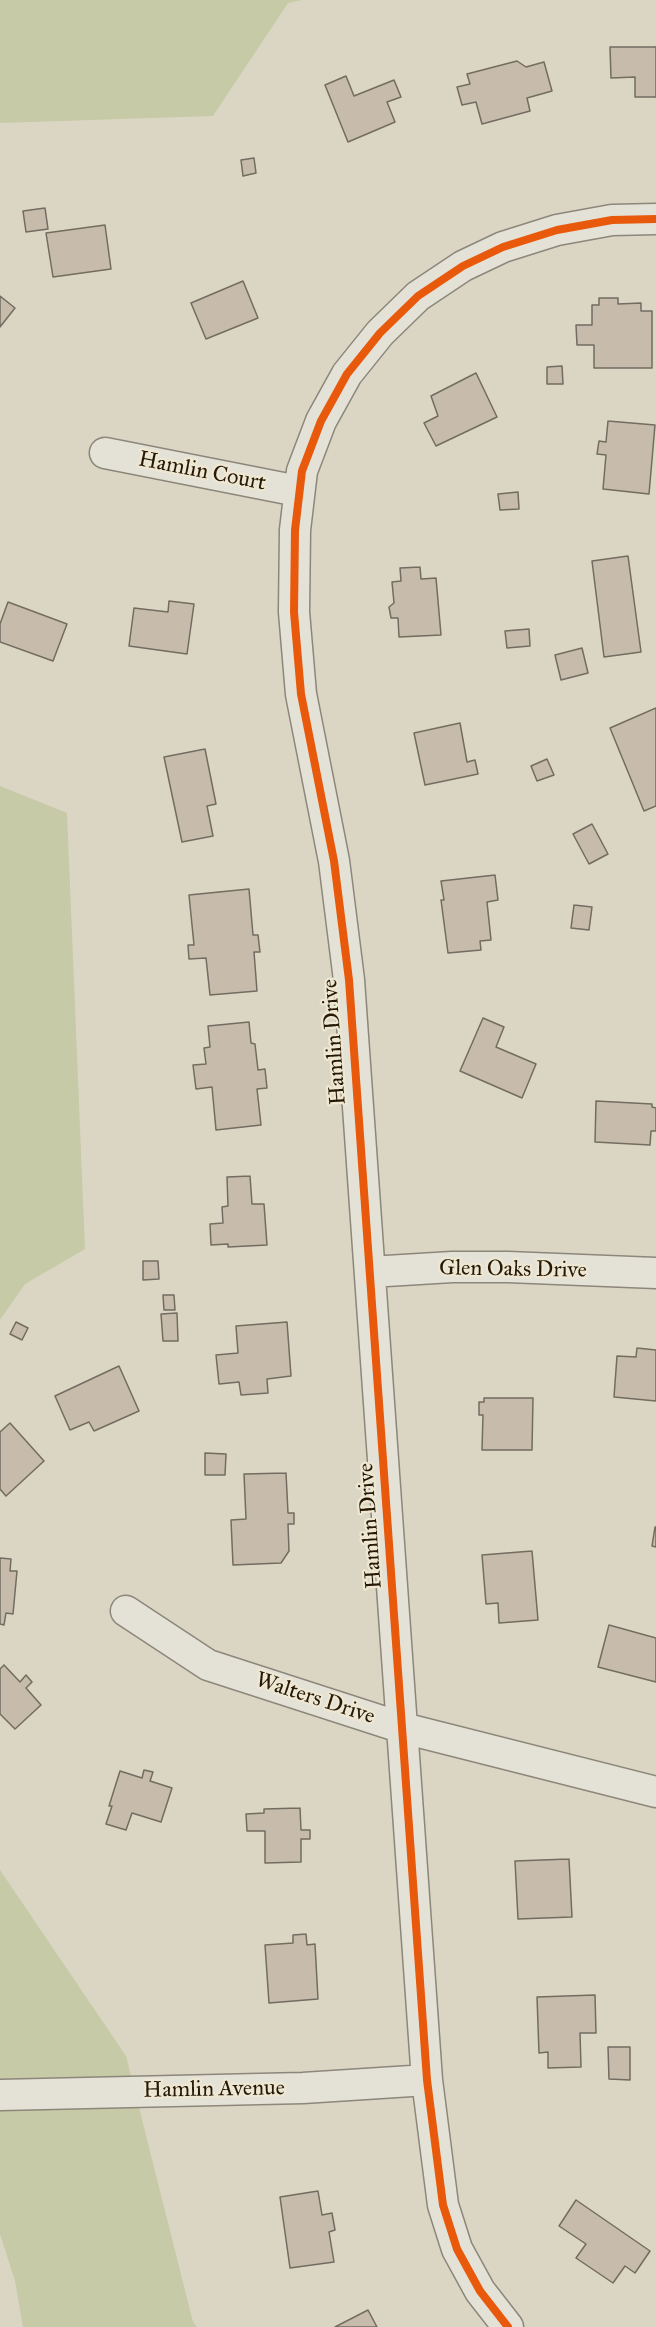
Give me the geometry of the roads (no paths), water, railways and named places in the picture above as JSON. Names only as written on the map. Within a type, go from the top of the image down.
[{"type":"street","name":"Hamlin Drive","points":[[508,2327],[480,2291],[463,2259],[442,2205],[427,2080],[349,980],[334,861],[301,694],[294,612],[295,530],[302,471],[321,421],[347,374],[380,333],[418,296],[463,266],[503,247],[568,228],[612,220],[656,219]]},
{"type":"street","name":"Hamlin Court","points":[[105,453],[298,491]]},
{"type":"street","name":"Glen Oaks Drive","points":[[370,1272],[452,1267],[508,1267],[656,1273]]},
{"type":"street","name":"Walters Drive","points":[[126,1611],[208,1665],[403,1728],[656,1792]]},
{"type":"street","name":"Hamlin Avenue","points":[[0,2095],[303,2088],[427,2080]]}]
